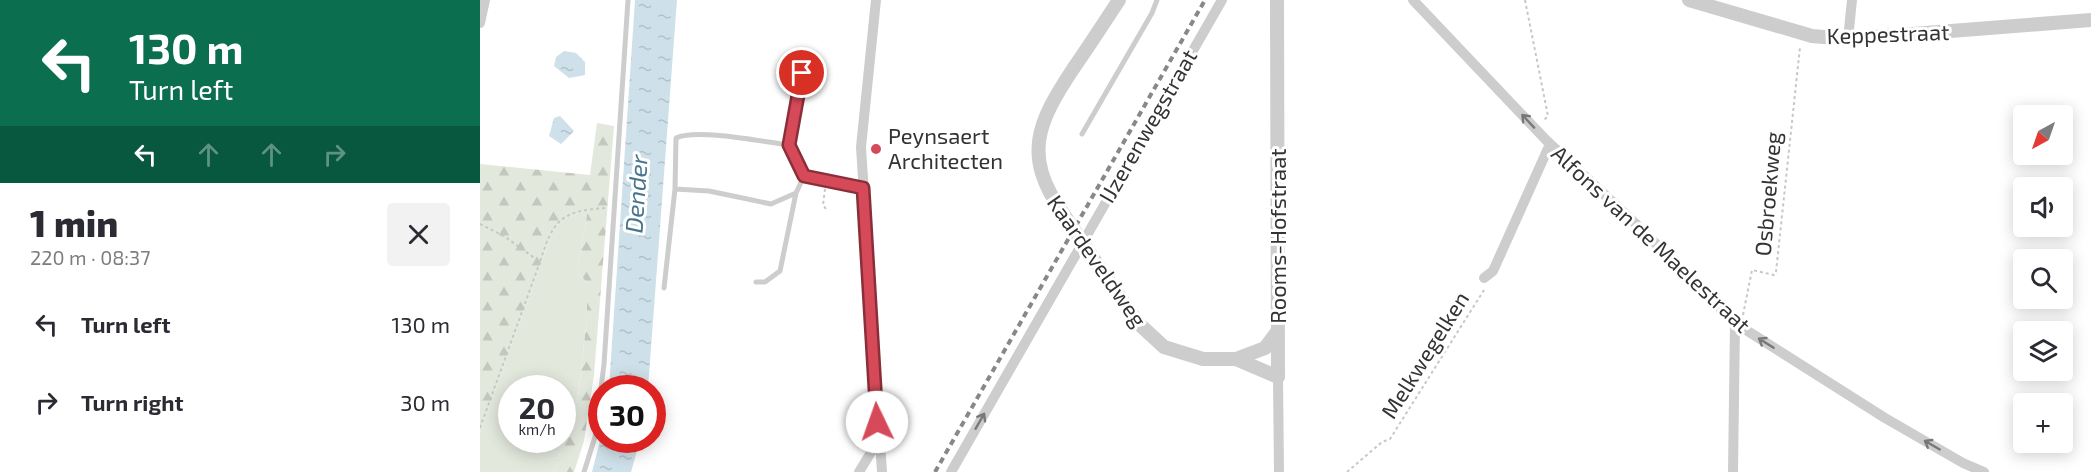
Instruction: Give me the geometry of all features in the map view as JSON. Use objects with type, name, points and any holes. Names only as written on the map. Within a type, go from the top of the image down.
[{"type":"street","points":[[480,23],[485,0]]},
{"type":"street","points":[[876,0],[861,147],[882,472]]},
{"type":"street","name":"Kaardeveldweg","points":[[1119,0],[1053,100],[1040,133],[1041,170],[1051,196],[1138,323],[1154,340],[1178,353],[1203,359],[1236,359],[1278,377]]},
{"type":"street","name":"IJzerenwegstraat","points":[[951,472],[1222,0]]},
{"type":"street","name":"Rooms-Hofstraat","points":[[1277,0],[1279,472]]},
{"type":"street","name":"Alfons van de Maelestraat","points":[[1413,0],[1550,144],[1738,325],[1885,418],[1963,463],[1984,472]]},
{"type":"street","name":"Keppestraat","points":[[1689,0],[1802,33],[1848,39],[2091,21]]},
{"type":"street","points":[[1848,39],[1852,0]]},
{"type":"street","points":[[1488,274],[1550,144]]},
{"type":"street","points":[[1733,472],[1738,325]]},
{"type":"street","points":[[1236,359],[1265,348],[1278,330]]},
{"type":"street","points":[[859,472],[879,439]]},
{"type":"lane","points":[[584,472],[595,437],[604,364],[628,0]]},
{"type":"lane","points":[[1082,134],[1152,13],[1157,0]]},
{"type":"lane","points":[[802,73],[789,145],[804,176]]},
{"type":"lane","points":[[664,288],[675,189],[676,138],[683,135],[789,145]]},
{"type":"lane","points":[[804,176],[863,188]]},
{"type":"lane","points":[[756,282],[765,282],[780,271],[796,193],[804,176]]},
{"type":"lane","points":[[675,189],[709,191],[771,204],[796,193]]},
{"type":"path","points":[[1525,0],[1548,116],[1536,129]]},
{"type":"path","name":"Osbroekweg","points":[[1738,325],[1752,270],[1774,275],[1776,272],[1794,84],[1802,33]]},
{"type":"path","points":[[826,209],[823,206],[827,181]]},
{"type":"path","points":[[480,428],[547,238],[557,220],[578,210],[614,208]]},
{"type":"path","points":[[480,224],[504,236],[540,262]]},
{"type":"path","name":"Melkwegelken","points":[[1347,472],[1382,441],[1390,439],[1489,282],[1488,274]]},
{"type":"green space","points":[[597,123],[614,126],[594,375],[588,375],[588,415],[584,441],[574,472],[554,472],[560,453],[576,453],[576,403],[587,317],[587,283],[577,270],[588,210],[563,219],[552,233],[501,375],[498,375],[498,382],[480,432],[480,164],[590,175]]},
{"type":"green space","points":[[588,210],[577,270],[587,283],[587,317],[576,403],[576,375],[501,375],[552,233],[563,219]]},
{"type":"green space","points":[[498,382],[498,453],[560,453],[554,472],[480,472],[480,432]]},
{"type":"water","name":"Dender","points":[[635,0],[677,0],[649,375],[610,375]]},
{"type":"water","points":[[564,51],[576,53],[585,62],[585,75],[569,78],[554,66],[556,57]]},
{"type":"water","points":[[560,116],[574,131],[561,144],[549,136],[554,118]]},
{"type":"water","points":[[597,453],[636,453],[631,472],[592,472]]},
{"type":"railway","points":[[935,472],[1205,0]]},
{"type":"place","name":"Peynsaert Architecten","points":[[876,149]]},
{"type":"route","points":[[802,73],[789,145],[804,176],[863,188],[877,422]]}]
